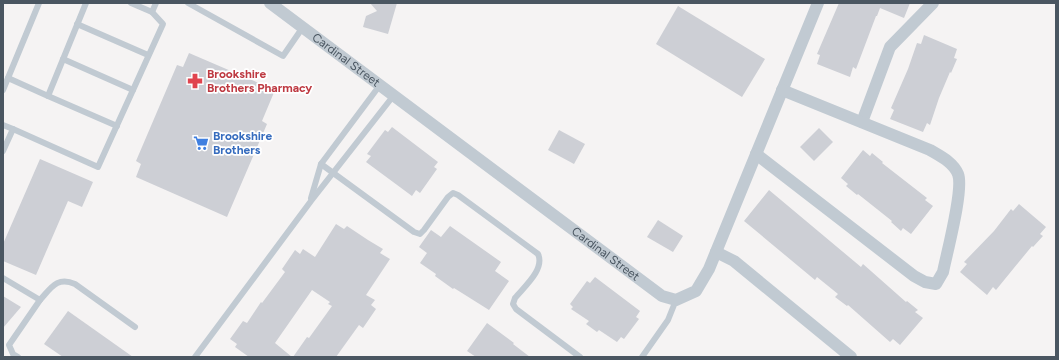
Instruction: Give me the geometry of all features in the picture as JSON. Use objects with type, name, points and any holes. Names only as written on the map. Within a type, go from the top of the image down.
[{"type":"street","name":"Cardinal Street","points":[[270,3],[662,296],[676,300]]},
{"type":"street","points":[[676,300],[690,296],[696,291],[707,273],[818,3]]},
{"type":"street","points":[[862,122],[890,47],[933,3]]},
{"type":"street","points":[[756,154],[914,276],[925,282],[936,284],[941,277],[960,183],[958,174],[949,162],[930,150],[782,90]]},
{"type":"street","points":[[716,252],[734,261],[851,357]]},
{"type":"lane","points":[[3,90],[39,3]]},
{"type":"lane","points":[[48,96],[86,3]]},
{"type":"lane","points":[[3,125],[98,167],[163,24],[152,12],[131,3]]},
{"type":"lane","points":[[152,12],[156,3]]},
{"type":"lane","points":[[188,3],[283,56],[303,27]]},
{"type":"lane","points":[[77,24],[148,55]]},
{"type":"lane","points":[[63,59],[133,90]]},
{"type":"lane","points":[[8,78],[117,126]]},
{"type":"lane","points":[[311,201],[321,164],[380,85]]},
{"type":"lane","points":[[195,357],[311,201],[394,95]]},
{"type":"lane","points":[[3,151],[13,129]]},
{"type":"lane","points":[[321,164],[414,232],[420,234],[448,196],[453,193],[458,195],[538,254],[541,260],[539,267],[515,298],[513,304],[516,309],[580,357]]},
{"type":"lane","points":[[3,278],[40,300]]},
{"type":"lane","points":[[18,357],[12,354],[9,345],[40,300],[58,282],[66,280],[75,284],[135,327]]},
{"type":"lane","points":[[642,357],[668,320],[676,300]]},
{"type":"building","points":[[370,3],[397,3],[388,34],[363,27],[366,16],[377,11]]},
{"type":"building","points":[[839,3],[910,3],[904,18],[880,8],[856,69],[853,67],[850,77],[817,64],[820,55],[817,54]]},
{"type":"building","points":[[678,6],[765,59],[742,97],[656,44]]},
{"type":"building","points":[[924,35],[957,49],[954,58],[957,59],[939,98],[930,125],[927,123],[923,132],[890,119],[894,110],[891,108],[908,69],[917,43],[921,44]]},
{"type":"building","name":"Brookshire Brothers","points":[[189,53],[275,90],[262,121],[267,124],[227,217],[136,177],[141,164],[136,161],[177,65],[183,67]]},
{"type":"building","points":[[392,127],[438,162],[434,167],[437,169],[420,193],[416,190],[412,196],[366,162],[371,156],[367,154],[385,130],[388,132]]},
{"type":"building","points":[[819,128],[833,142],[814,161],[800,147]]},
{"type":"building","points":[[559,130],[585,144],[574,164],[548,150]]},
{"type":"building","points":[[863,150],[870,156],[872,153],[883,162],[882,163],[927,198],[925,200],[933,206],[911,234],[903,228],[901,231],[891,222],[892,221],[846,186],[848,184],[841,178]]},
{"type":"building","points":[[40,159],[93,182],[82,207],[68,201],[36,275],[3,261],[3,244]]},
{"type":"building","points":[[769,190],[861,267],[863,264],[906,302],[907,301],[918,310],[915,312],[923,318],[900,345],[893,339],[890,342],[848,305],[847,306],[835,297],[838,294],[817,277],[815,280],[744,221]]},
{"type":"building","points":[[1019,204],[1046,227],[1040,234],[1043,236],[1033,247],[1032,246],[996,290],[993,287],[987,295],[960,272],[967,264],[964,262],[994,231],[1011,209],[1013,211]]},
{"type":"building","points":[[658,220],[683,236],[673,252],[647,237]]},
{"type":"building","points":[[336,224],[344,229],[347,226],[383,249],[380,253],[390,259],[366,295],[375,300],[371,305],[376,309],[363,328],[359,325],[336,357],[293,357],[332,306],[328,304],[330,302],[312,290],[275,343],[292,357],[249,357],[235,347],[237,344],[230,339],[243,321],[247,323],[261,302],[262,303],[285,272],[282,269],[295,250],[300,254],[303,249],[315,257]]},
{"type":"building","points":[[450,226],[501,262],[495,271],[509,281],[489,310],[454,288],[453,289],[435,276],[436,274],[420,263],[427,253],[419,247],[431,230],[441,237]]},
{"type":"building","points":[[595,277],[640,311],[636,317],[639,319],[624,339],[621,337],[617,342],[599,330],[597,332],[586,324],[589,321],[571,309],[573,307],[570,304],[587,281],[590,283]]},
{"type":"building","points":[[3,296],[21,307],[3,328]]},
{"type":"building","points":[[68,311],[133,357],[63,357],[44,344]]},
{"type":"building","points":[[487,323],[530,357],[476,357],[467,351]]},
{"type":"place","name":"Brookshire Brothers Pharmacy","points":[[195,81]]},
{"type":"place","name":"Brookshire Brothers","points":[[201,143]]}]
